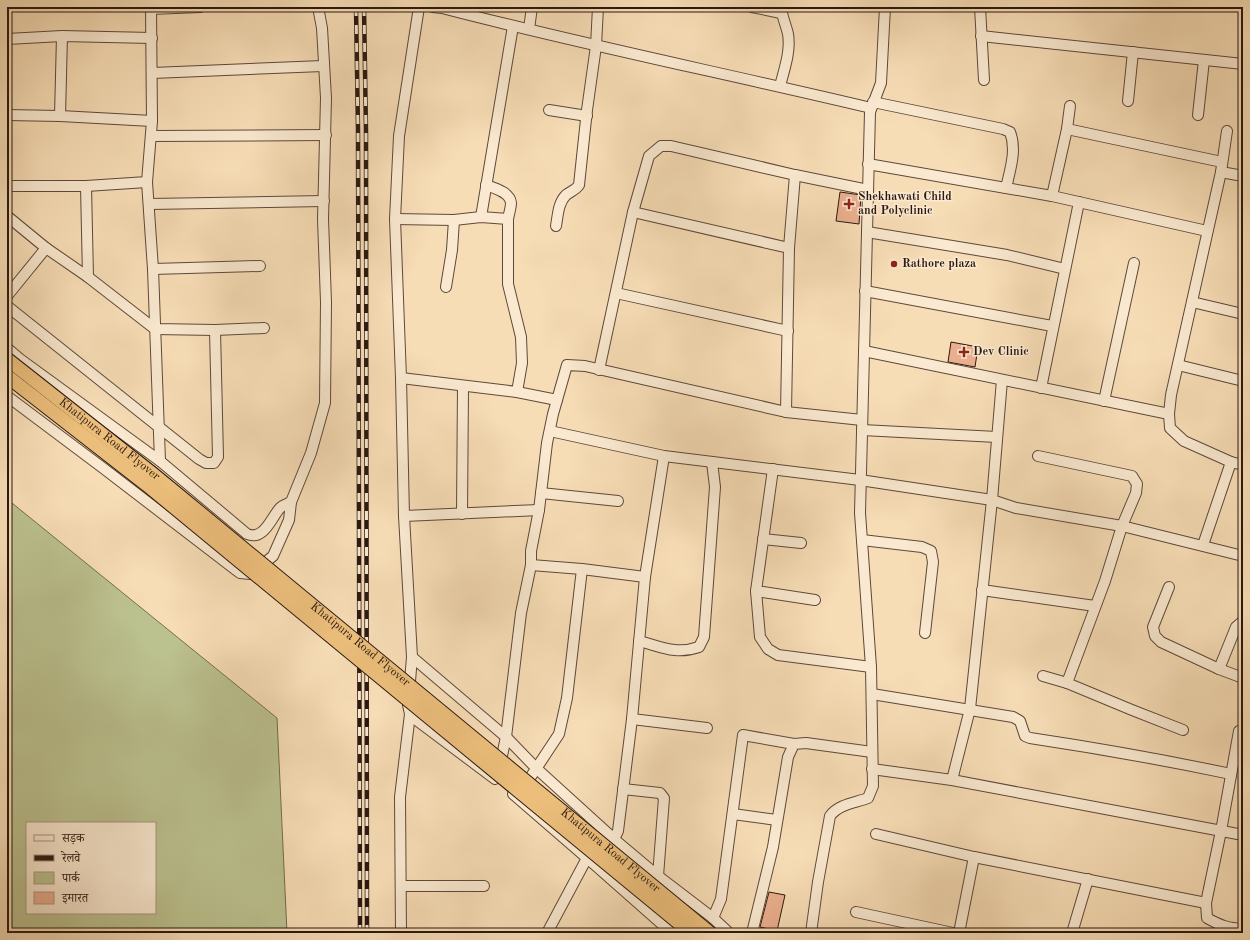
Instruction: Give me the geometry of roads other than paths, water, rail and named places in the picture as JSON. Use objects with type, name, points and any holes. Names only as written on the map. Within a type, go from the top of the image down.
[{"type":"main road","name":"Khatipura Road Flyover","points":[[7,359],[153,474],[710,933]]},
{"type":"main road","name":"Khatipura Road Flyover","points":[[7,376],[147,485],[691,933]]},
{"type":"street","points":[[160,461],[153,268],[147,182],[152,121],[151,8],[200,7]]},
{"type":"street","points":[[7,396],[236,570],[251,574],[273,556],[289,520],[291,502],[311,453],[325,403],[326,302],[323,219],[326,98],[322,28],[318,7]]},
{"type":"street","points":[[401,933],[400,797],[410,714],[408,705],[412,657],[404,516],[395,219],[399,136],[419,7]]},
{"type":"street","points":[[439,7],[596,46],[780,86],[872,105],[1003,129],[1010,132],[1014,141],[1006,188]]},
{"type":"street","points":[[529,29],[532,7]]},
{"type":"street","points":[[556,226],[560,204],[567,195],[579,185],[596,46],[598,7]]},
{"type":"street","points":[[752,7],[781,10],[788,35],[787,58],[780,86]]},
{"type":"street","points":[[811,933],[818,882],[830,816],[840,807],[868,798],[873,786],[871,667],[860,513],[860,480],[868,164],[872,105],[881,83],[885,7]]},
{"type":"street","points":[[980,7],[984,80]]},
{"type":"street","points":[[481,217],[513,26]]},
{"type":"street","points":[[7,39],[62,36],[152,38]]},
{"type":"street","points":[[60,116],[62,36]]},
{"type":"street","points":[[981,36],[1243,64]]},
{"type":"street","points":[[1128,101],[1134,52]]},
{"type":"street","points":[[1198,115],[1204,60]]},
{"type":"street","points":[[152,73],[323,66]]},
{"type":"street","points":[[1052,196],[1067,129],[1070,106]]},
{"type":"street","points":[[549,110],[587,116]]},
{"type":"street","points":[[7,115],[152,121]]},
{"type":"street","points":[[1067,129],[1221,167],[1243,176]]},
{"type":"street","points":[[1227,131],[1208,231],[1171,395],[1169,414],[1170,428],[1184,441],[1232,462],[1243,465]]},
{"type":"street","points":[[151,136],[326,135]]},
{"type":"street","points":[[599,370],[633,212],[649,156],[660,146],[671,146],[795,175],[868,190]]},
{"type":"street","points":[[868,164],[1052,196],[1208,231]]},
{"type":"street","points":[[786,412],[789,248],[795,175]]},
{"type":"street","points":[[7,186],[86,186],[147,182]]},
{"type":"street","points":[[486,185],[501,191],[511,202],[508,219],[508,284],[521,338],[522,363],[517,392]]},
{"type":"street","points":[[86,186],[88,277]]},
{"type":"street","points":[[149,204],[324,201]]},
{"type":"street","points":[[1041,388],[1052,326],[1079,202]]},
{"type":"street","points":[[633,212],[789,248]]},
{"type":"street","points":[[7,216],[46,248],[88,277],[155,329],[215,330],[264,328]]},
{"type":"street","points":[[395,219],[454,220],[481,217],[508,219]]},
{"type":"street","points":[[446,287],[452,250],[454,220]]},
{"type":"street","points":[[867,232],[1007,256],[1065,269]]},
{"type":"street","points":[[7,296],[46,248]]},
{"type":"street","points":[[1104,401],[1134,264]]},
{"type":"street","points":[[153,268],[260,266]]},
{"type":"street","points":[[865,291],[1052,326]]},
{"type":"street","points":[[616,293],[788,331]]},
{"type":"street","points":[[1192,302],[1243,314]]},
{"type":"street","points":[[7,306],[198,459],[206,463],[214,463],[218,457],[215,330]]},
{"type":"street","points":[[7,348],[160,461],[250,535],[262,533],[281,507],[291,502]]},
{"type":"street","points":[[864,351],[1169,414]]},
{"type":"street","points":[[497,780],[506,737],[521,613],[531,565],[531,551],[550,432],[567,365],[585,366],[786,412],[862,425],[997,437]]},
{"type":"street","points":[[1178,365],[1243,381]]},
{"type":"street","points":[[401,378],[517,392],[557,400]]},
{"type":"street","points":[[952,780],[970,709],[992,500],[1002,380]]},
{"type":"street","points":[[462,514],[463,386]]},
{"type":"street","points":[[550,432],[664,456],[860,480],[992,500],[1016,508],[1122,526],[1243,556]]},
{"type":"street","points":[[614,839],[618,831],[632,719],[645,577],[664,456]]},
{"type":"street","points":[[1038,456],[1132,476],[1137,484],[1136,493],[1122,526],[1105,580],[1067,683]]},
{"type":"street","points":[[639,641],[678,651],[699,647],[704,637],[715,487],[712,462]]},
{"type":"street","points":[[1203,545],[1232,462]]},
{"type":"street","points":[[773,469],[756,591],[760,637],[768,649],[778,655],[871,667]]},
{"type":"street","points":[[541,493],[618,501]]},
{"type":"street","points":[[404,516],[538,510]]},
{"type":"street","points":[[763,538],[801,543]]},
{"type":"street","points":[[862,540],[922,547],[931,551],[933,562],[925,633]]},
{"type":"street","points":[[531,565],[582,569],[645,577]]},
{"type":"street","points":[[517,798],[559,734],[566,705],[582,569]]},
{"type":"street","points":[[1169,587],[1154,627],[1155,636],[1161,642],[1219,669],[1243,678]]},
{"type":"street","points":[[982,590],[1095,606]]},
{"type":"street","points":[[756,591],[815,600]]},
{"type":"street","points":[[1219,669],[1236,627],[1243,621]]},
{"type":"street","points":[[412,657],[506,737],[537,769],[614,839],[658,876],[713,918],[729,933]]},
{"type":"street","points":[[1043,676],[1067,683],[1183,730]]},
{"type":"street","points":[[872,694],[1013,717],[1020,721],[1025,736],[1030,738],[1169,761],[1231,774]]},
{"type":"street","points":[[410,714],[497,780],[672,933]]},
{"type":"street","points":[[632,719],[707,728]]},
{"type":"street","points":[[1238,731],[1221,831],[1206,903],[1207,918],[1220,926],[1243,929]]},
{"type":"street","points":[[713,918],[721,899],[734,814],[743,735],[794,744],[806,743],[872,752]]},
{"type":"street","points":[[752,933],[773,847],[788,757],[794,744]]},
{"type":"street","points":[[872,769],[952,780],[1243,835]]},
{"type":"street","points":[[623,789],[660,793],[664,798],[658,876]]},
{"type":"street","points":[[734,814],[777,820]]},
{"type":"street","points":[[876,834],[974,857],[1206,903]]},
{"type":"street","points":[[959,933],[974,857]]},
{"type":"street","points":[[547,933],[587,858]]},
{"type":"street","points":[[1072,933],[1088,879]]},
{"type":"street","points":[[401,886],[484,886]]},
{"type":"street","points":[[856,912],[953,933]]},
{"type":"railway","points":[[356,7],[358,130],[360,933]]},
{"type":"railway","points":[[364,7],[366,132],[367,933]]},
{"type":"place","name":"Shekhawati Child and Polyclinic","points":[[849,204]]},
{"type":"place","name":"Rathore plaza","points":[[894,264]]},
{"type":"place","name":"Dev Clinic","points":[[964,352]]}]
